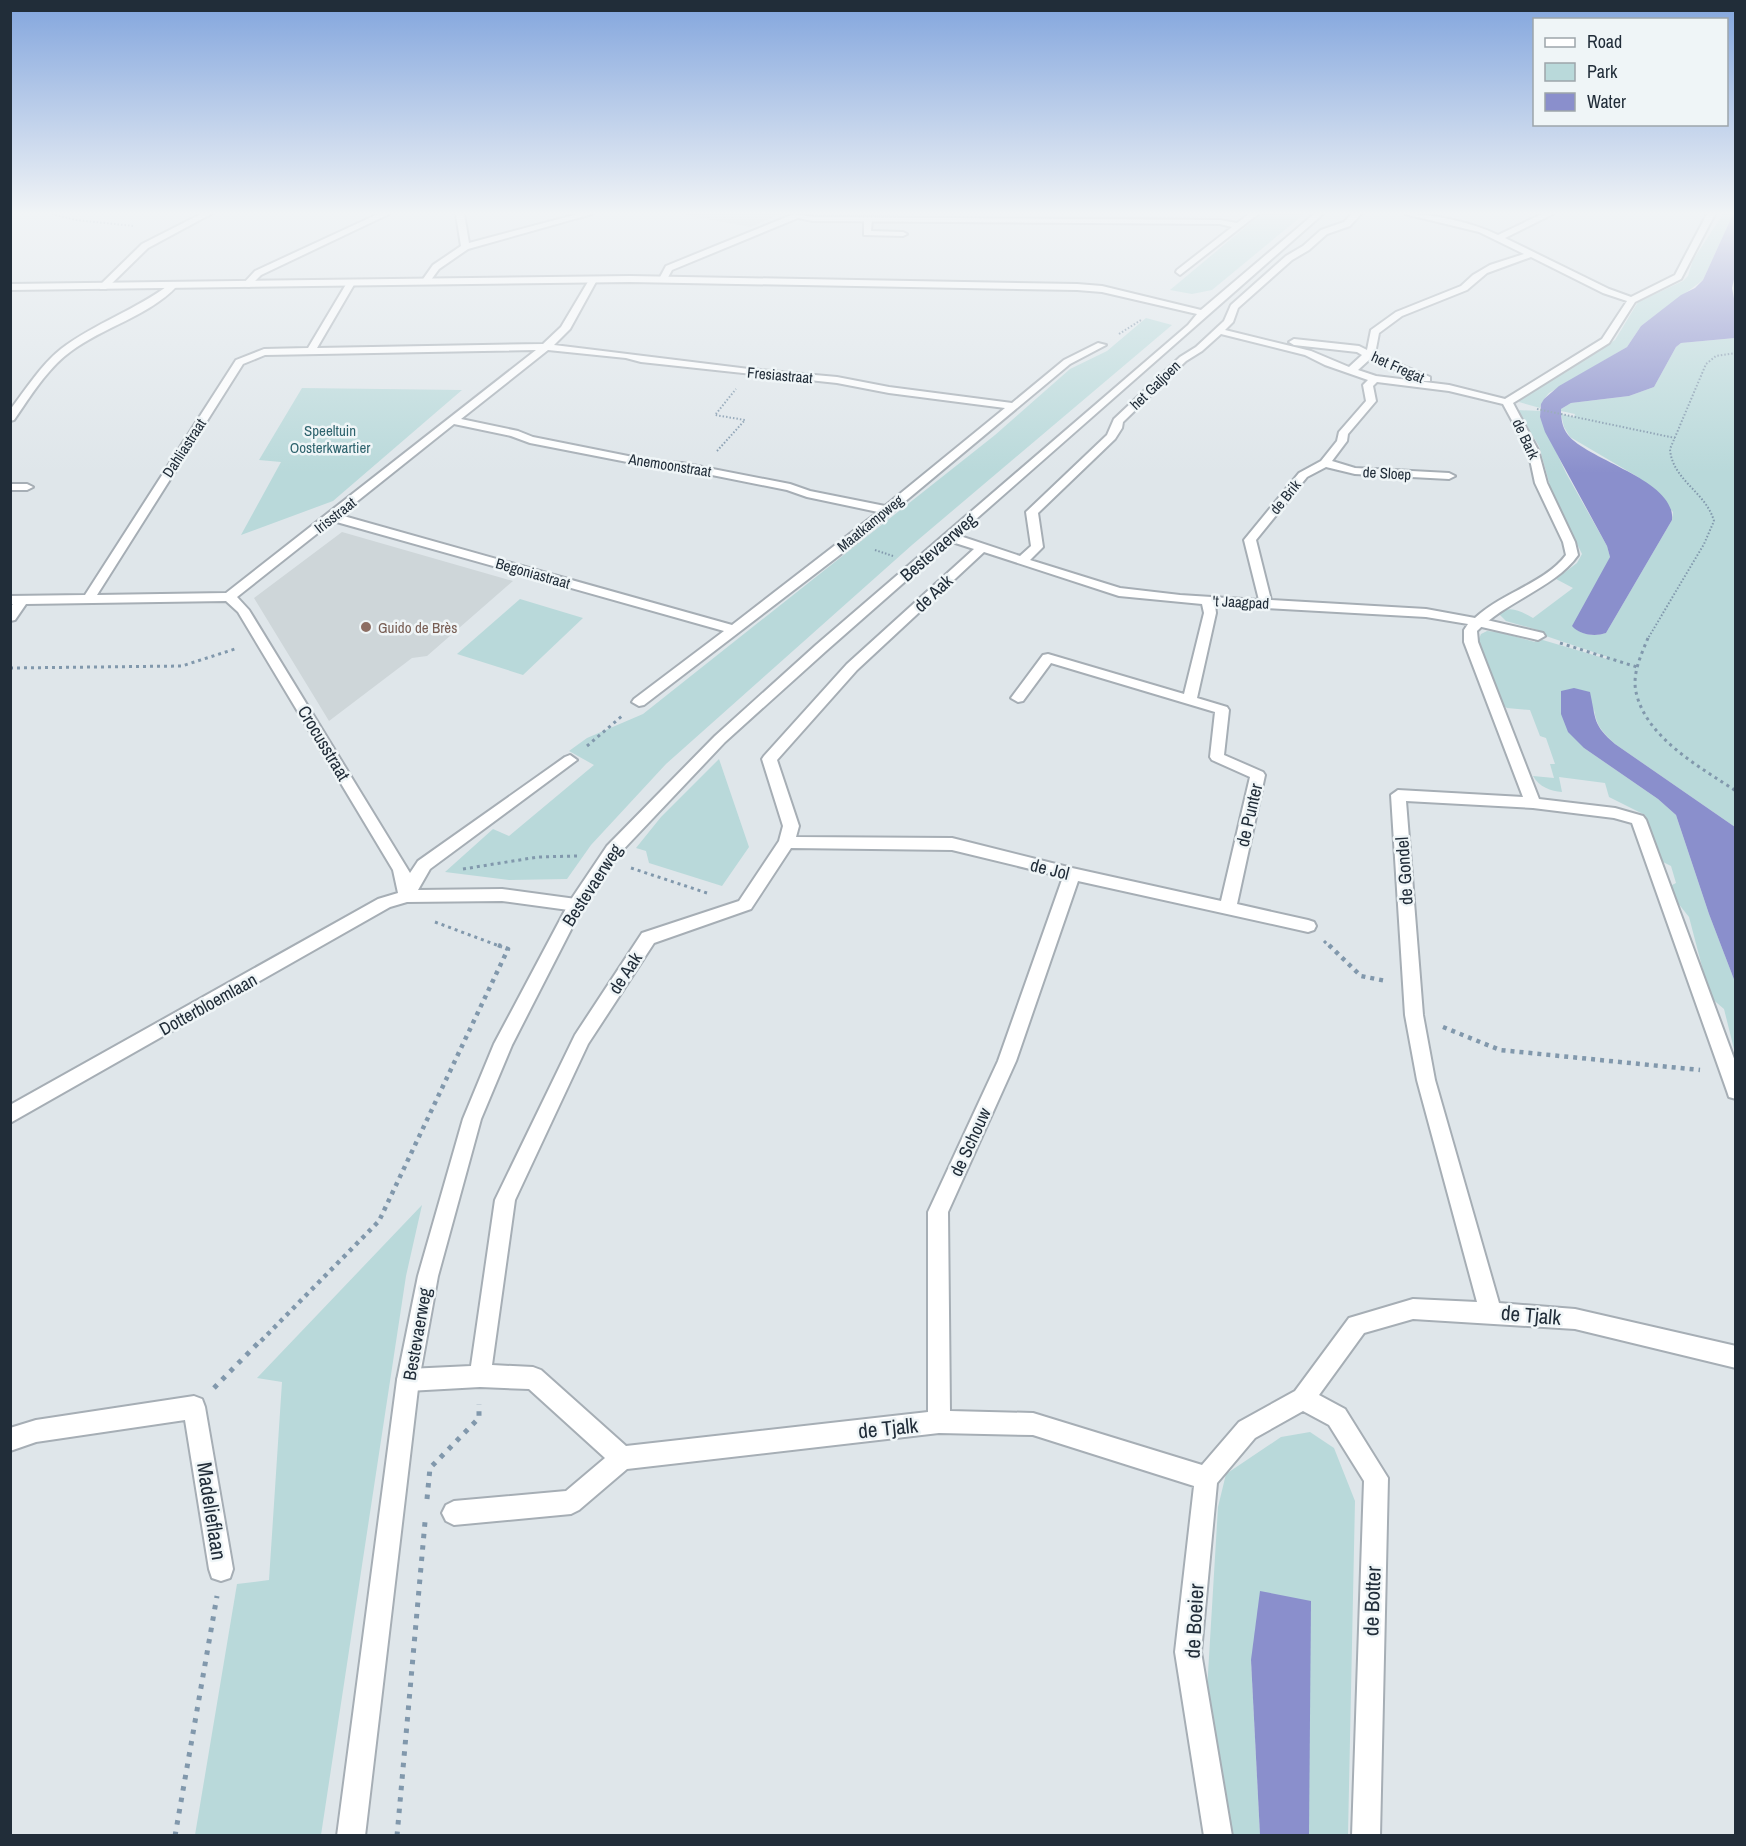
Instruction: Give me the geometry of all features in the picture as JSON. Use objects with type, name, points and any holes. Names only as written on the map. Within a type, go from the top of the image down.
[{"type":"street","points":[[10,418],[65,350],[155,300]]},
{"type":"street","points":[[311,351],[341,300]]},
{"type":"street","name":"Irisstraat","points":[[229,597],[546,347],[565,329],[581,300]]},
{"type":"street","points":[[1149,300],[1203,313]]},
{"type":"street","name":"Bestevaerweg","points":[[351,1836],[408,1380],[428,1276],[472,1119],[503,1044],[576,905],[613,850],[720,738],[1191,327],[1218,300]]},
{"type":"street","name":"het Galjoen","points":[[1022,561],[1037,547],[1032,512],[1111,437],[1118,422],[1158,382],[1228,322],[1234,307],[1242,300]]},
{"type":"street","points":[[1352,370],[1370,354],[1374,332],[1393,317],[1434,300]]},
{"type":"street","name":"de Bark","points":[[1478,622],[1494,608],[1564,566],[1572,555],[1569,542],[1541,483],[1533,450],[1507,402],[1606,341],[1632,300]]},
{"type":"street","name":"het Fregat","points":[[1219,331],[1308,353],[1328,363],[1375,379],[1449,388],[1507,402]]},
{"type":"street","name":"het Fregat","points":[[1278,346],[1283,341],[1359,349],[1385,363],[1449,388]]},
{"type":"street","name":"Maatkampweg","points":[[639,702],[886,510],[1067,362],[1101,345]]},
{"type":"street","name":"Dahliastraat","points":[[89,598],[239,362],[264,352],[546,347]]},
{"type":"street","name":"Fresiastraat","points":[[546,347],[615,353],[749,372],[872,385],[889,390],[1014,406]]},
{"type":"street","name":"de Brik","points":[[1266,604],[1250,540],[1303,475],[1325,463],[1342,441],[1343,434],[1371,401],[1368,385],[1375,379]]},
{"type":"street","name":"Anemoonstraat","points":[[453,421],[514,433],[530,440],[658,465],[682,466],[790,486],[807,494],[886,510]]},
{"type":"street","name":"de Sloep","points":[[1325,463],[1355,471],[1449,476]]},
{"type":"street","points":[[10,487],[27,487]]},
{"type":"street","name":"Begoniastraat","points":[[333,517],[733,629]]},
{"type":"street","name":"'t Jaagpad","points":[[950,537],[1119,592],[1266,604],[1426,613],[1538,636]]},
{"type":"street","name":"de Aak","points":[[480,1376],[505,1200],[581,1040],[648,938],[745,905],[787,842],[790,826],[769,759],[852,667],[983,547]]},
{"type":"street","points":[[10,617],[17,599],[229,597]]},
{"type":"street","name":"Crocusstraat","points":[[229,597],[243,610],[401,870],[407,896]]},
{"type":"street","points":[[1189,700],[1210,613],[1208,600]]},
{"type":"street","points":[[1478,622],[1470,630],[1471,642],[1533,803]]},
{"type":"street","name":"de Punter","points":[[1018,698],[1048,658],[1222,710],[1217,757],[1258,775],[1227,907]]},
{"type":"street","points":[[407,896],[414,879],[424,866],[570,760]]},
{"type":"street","name":"de Gondel","points":[[1426,1080],[1414,1016],[1398,795],[1533,803],[1615,813],[1638,820],[1736,1091]]},
{"type":"street","name":"de Jol","points":[[787,842],[952,844],[1072,874],[1308,926]]},
{"type":"street","name":"de Schouw","points":[[939,1422],[938,1212],[1007,1061],[1072,874]]},
{"type":"street","name":"Dotterbloemlaan","points":[[10,1115],[384,903],[407,896],[502,895],[576,905]]},
{"type":"street","name":"de Tjalk","points":[[1426,1080],[1491,1313],[1575,1319],[1736,1357]]},
{"type":"street","points":[[1206,1478],[1247,1430],[1303,1399],[1357,1325],[1413,1309],[1491,1313]]},
{"type":"street","points":[[408,1380],[480,1376],[533,1378],[622,1458],[571,1502],[454,1513]]},
{"type":"street","name":"de Botter","points":[[1303,1399],[1337,1417],[1376,1478],[1366,1836]]},
{"type":"street","points":[[10,1440],[36,1431],[195,1407]]},
{"type":"street","name":"Madelieflaan","points":[[195,1407],[222,1569]]},
{"type":"street","name":"de Tjalk","points":[[622,1458],[939,1422],[1033,1424],[1206,1478]]},
{"type":"street","name":"de Boeier","points":[[1206,1478],[1188,1652],[1218,1836]]},
{"type":"path","points":[[1736,353],[1716,356],[1708,360],[1669,453],[1671,463],[1708,502],[1714,521],[1698,554],[1655,626],[1635,673],[1637,694],[1643,711],[1655,729],[1675,748],[1736,791]]},
{"type":"path","points":[[700,469],[745,420],[715,415],[749,372]]},
{"type":"path","points":[[1527,407],[1675,438]]},
{"type":"path","points":[[1538,636],[1637,667]]},
{"type":"path","points":[[10,668],[182,666],[261,640]]},
{"type":"path","points":[[570,760],[639,702]]},
{"type":"path","points":[[195,1407],[379,1221],[508,949],[384,903]]},
{"type":"path","points":[[1308,926],[1361,976],[1412,986]]},
{"type":"path","points":[[1414,1016],[1500,1050],[1728,1072]]},
{"type":"path","points":[[427,1504],[430,1468],[479,1418],[480,1376]]},
{"type":"path","points":[[397,1836],[426,1515]]},
{"type":"path","name":"Madelieflaan","points":[[175,1836],[222,1569]]},
{"type":"shaded area","name":"Guido de Brès","points":[[342,532],[513,581],[427,656],[412,658],[329,721],[254,598]]},
{"type":"green space","points":[[1676,300],[1641,326],[1627,347],[1549,393],[1540,408],[1519,402],[1521,398],[1615,340],[1638,302]]},
{"type":"green space","points":[[1146,318],[1172,325],[912,545],[666,764],[591,845],[567,879],[509,880],[445,872],[493,829],[509,836],[594,765],[569,751],[587,738],[643,714],[995,435],[1070,369],[1107,351]]},
{"type":"green space","points":[[1735,338],[1735,827],[1615,744],[1601,729],[1594,709],[1584,748],[1658,799],[1676,815],[1709,914],[1735,982],[1735,1053],[1724,1009],[1710,997],[1689,917],[1666,888],[1676,883],[1671,866],[1657,859],[1645,815],[1609,797],[1605,783],[1559,777],[1562,792],[1539,783],[1533,776],[1554,778],[1550,764],[1555,764],[1546,738],[1540,736],[1530,710],[1507,708],[1500,703],[1478,641],[1481,634],[1487,631],[1498,632],[1535,642],[1536,638],[1607,659],[1608,657],[1537,633],[1538,630],[1506,621],[1499,614],[1511,609],[1533,618],[1573,588],[1556,579],[1577,563],[1582,554],[1552,493],[1539,446],[1517,410],[1541,411],[1540,417],[1566,473],[1607,546],[1610,557],[1607,565],[1573,626],[1588,634],[1606,633],[1672,520],[1673,512],[1638,477],[1570,437],[1564,427],[1561,414],[1574,417],[1575,414],[1561,411],[1561,409],[1571,403],[1629,396],[1654,387],[1676,347],[1681,343]]},
{"type":"green space","name":"Speeltuin Oosterkwartier","points":[[302,388],[462,390],[333,501],[241,535],[281,462],[259,460]]},
{"type":"green space","points":[[520,599],[583,618],[523,675],[457,654]]},
{"type":"green space","points":[[719,759],[749,847],[722,886],[649,863],[646,851],[636,848],[661,817]]},
{"type":"green space","points":[[422,1205],[406,1276],[321,1835],[195,1835],[237,1584],[269,1580],[282,1382],[257,1378]]},
{"type":"green space","points":[[1310,1432],[1334,1448],[1355,1501],[1348,1835],[1309,1835],[1308,1722],[1251,1660],[1260,1835],[1228,1835],[1206,1707],[1218,1507],[1226,1474],[1281,1437]]},
{"type":"water","points":[[1674,300],[1734,300],[1735,338],[1681,343],[1676,347],[1654,387],[1629,396],[1571,403],[1561,409],[1562,423],[1568,435],[1594,454],[1646,482],[1670,506],[1672,520],[1606,633],[1593,635],[1583,633],[1572,626],[1610,557],[1607,546],[1545,432],[1540,417],[1541,404],[1559,386],[1627,347],[1641,326]]},
{"type":"water","points":[[1574,688],[1590,692],[1596,721],[1615,744],[1735,827],[1735,982],[1709,914],[1676,815],[1658,799],[1584,748],[1568,732],[1561,714],[1561,691]]},
{"type":"water","points":[[1260,1591],[1311,1601],[1309,1835],[1260,1835],[1251,1660]]},
{"type":"place","name":"Guido de Brès","points":[[366,627]]}]
